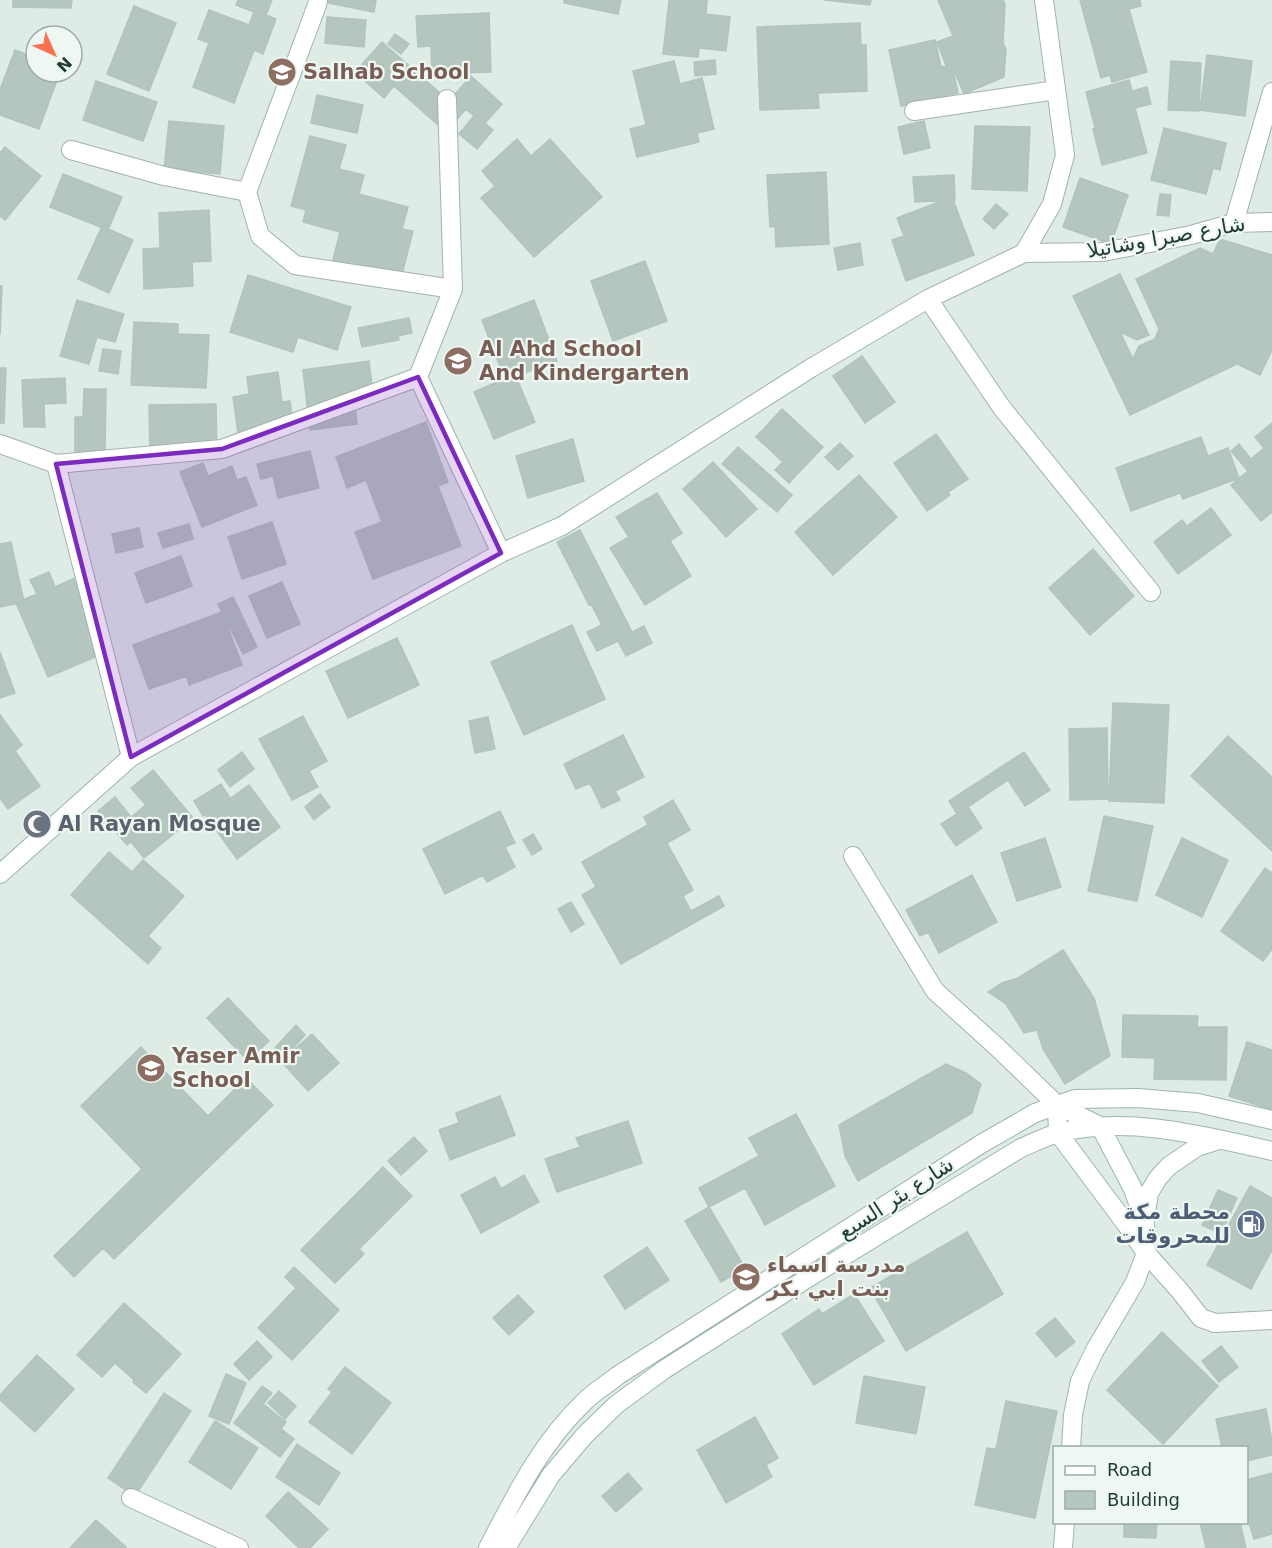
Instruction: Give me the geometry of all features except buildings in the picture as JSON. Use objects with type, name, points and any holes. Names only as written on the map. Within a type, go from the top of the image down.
[{"type":"street","points":[[318,0],[247,192],[260,236],[295,265],[453,289]]},
{"type":"street","points":[[0,874],[131,756],[501,552],[562,526],[811,368],[928,299],[1024,253],[1052,204],[1065,155],[1044,0]]},
{"type":"street","points":[[914,111],[1056,90]]},
{"type":"street","points":[[1234,223],[1272,92]]},
{"type":"street","points":[[447,99],[453,289],[418,377],[501,552]]},
{"type":"street","points":[[71,150],[164,176],[247,192]]},
{"type":"street","name":"شارع صبرا وشاتيلا","points":[[1024,253],[1103,252],[1191,235],[1234,223],[1272,222]]},
{"type":"street","points":[[928,299],[1002,408],[1151,592]]},
{"type":"street","points":[[0,444],[56,464],[222,449],[418,377]]},
{"type":"street","points":[[56,464],[131,756]]},
{"type":"street","points":[[854,856],[934,991],[997,1047],[1057,1106],[1100,1126],[1133,1189],[1144,1223]]},
{"type":"street","name":"شارع بئر السبع","points":[[488,1548],[542,1451],[585,1400],[617,1376],[981,1144],[1035,1113],[1075,1099],[1138,1098],[1198,1103],[1272,1120]]},
{"type":"street","points":[[1057,1106],[1058,1133],[1146,1253],[1201,1317],[1215,1323],[1272,1320]]},
{"type":"street","name":"شارع بئر السبع","points":[[506,1548],[551,1475],[585,1435],[617,1404],[665,1369],[802,1281],[1021,1148],[1058,1133],[1100,1126],[1161,1129],[1272,1151]]},
{"type":"street","points":[[1071,1446],[1073,1415],[1080,1381],[1095,1350],[1135,1282],[1146,1253],[1144,1223],[1149,1193],[1169,1166],[1197,1147],[1221,1140]]},
{"type":"street","points":[[131,1497],[239,1548]]},
{"type":"street","points":[[1064,1548],[1065,1524]]},
{"type":"highlighted area","points":[[418,377],[501,553],[131,757],[56,464],[222,449]]},
{"type":"place","name":"Salhab School","points":[[282,72]]},
{"type":"place","name":"Al Ahd School And Kindergarten","points":[[458,361]]},
{"type":"place","name":"Al Rayan Mosque","points":[[37,824]]},
{"type":"place","name":"Yaser Amir School","points":[[151,1068]]},
{"type":"place","name":"محطة مكة للمحروقات","points":[[1251,1224]]},
{"type":"place","name":"مدرسة اسماء بنت ابي بكر","points":[[746,1277]]}]
